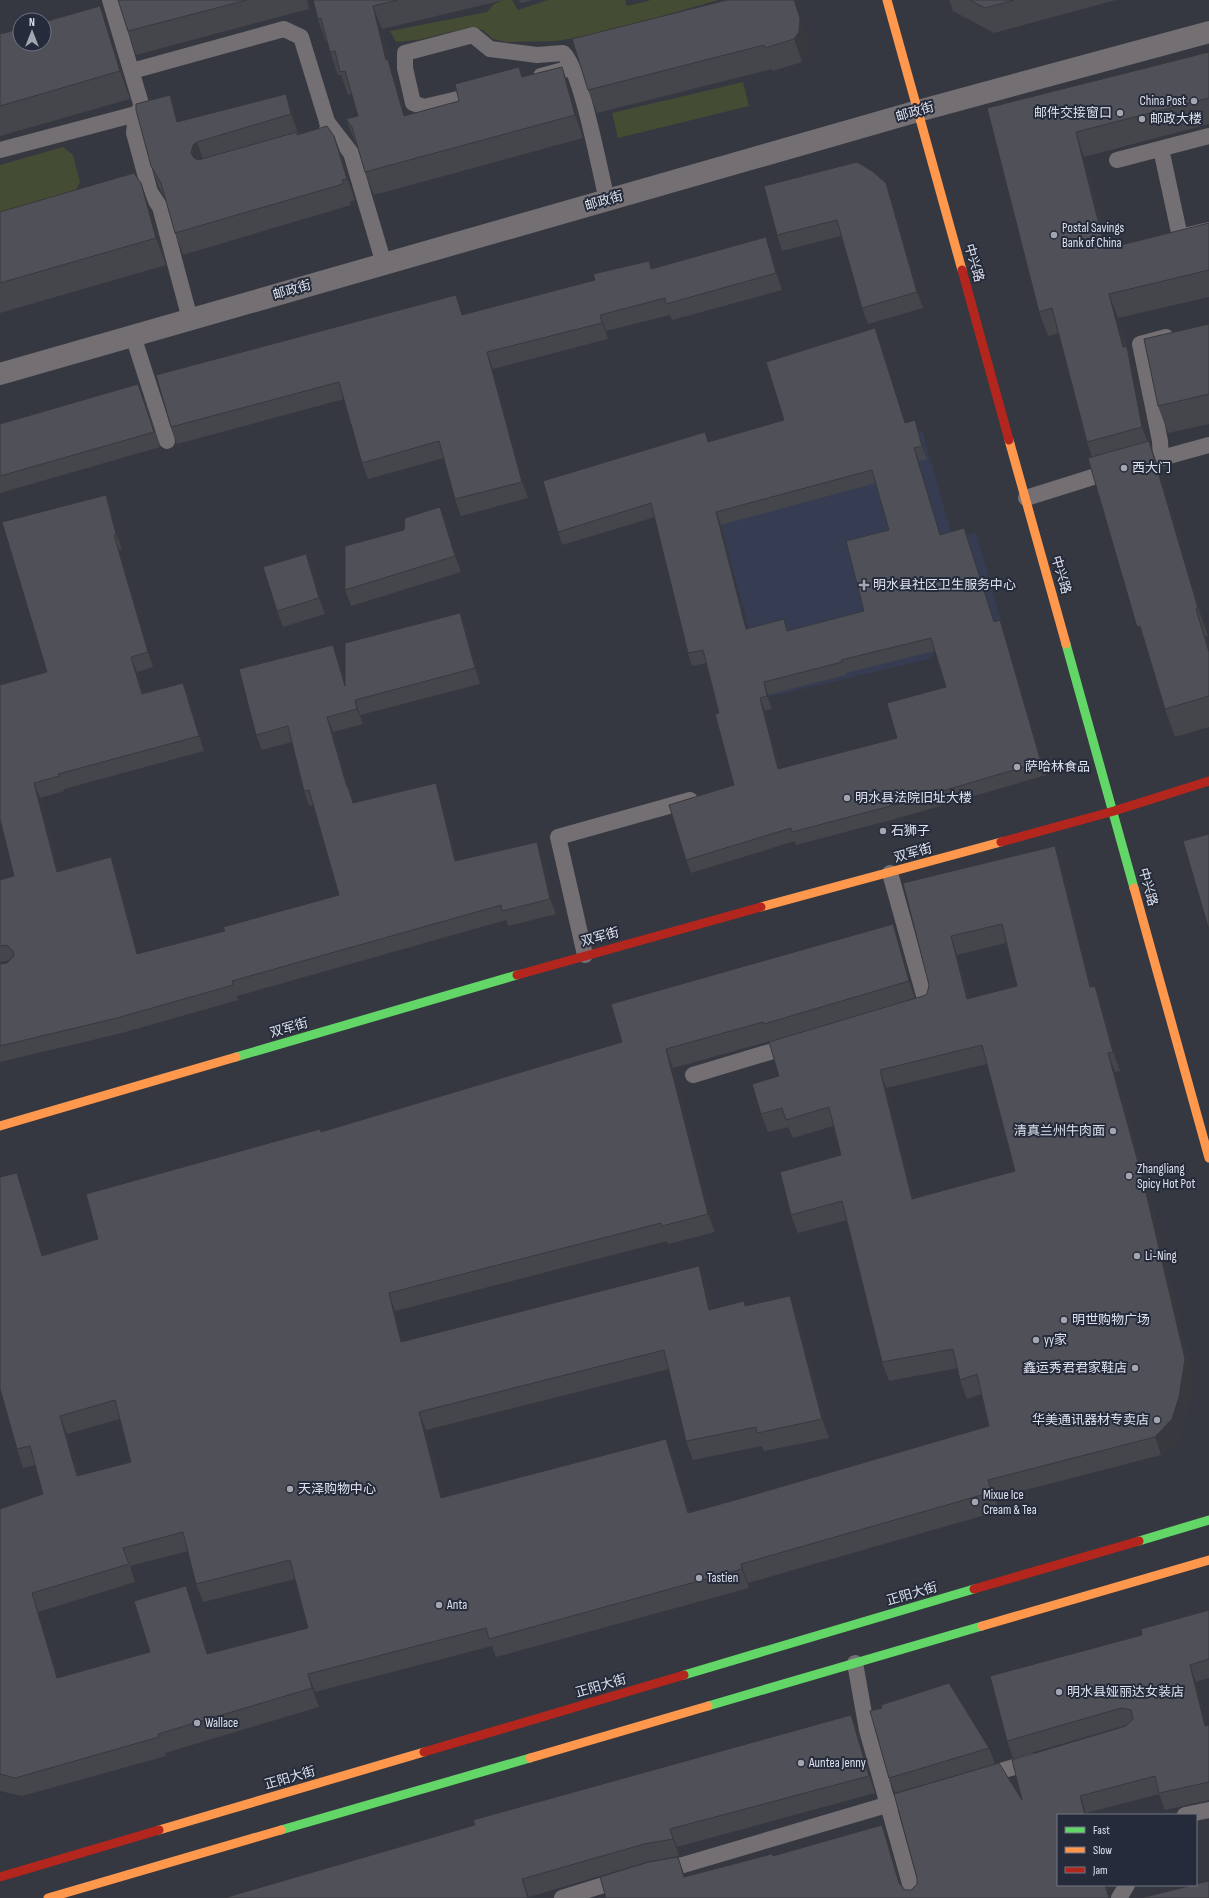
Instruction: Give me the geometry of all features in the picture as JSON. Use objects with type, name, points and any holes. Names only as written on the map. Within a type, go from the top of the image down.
[{"type":"main road","name":"中兴路","points":[[887,0],[1209,1158]]},
{"type":"main road","name":"双军街","points":[[0,1126],[585,955],[1114,812],[1209,781]]},
{"type":"main road","name":"正阳大街","points":[[0,1877],[1209,1520]]},
{"type":"main road","points":[[48,1898],[1209,1560]]},
{"type":"street","name":"邮政街","points":[[0,374],[918,111],[1209,32]]},
{"type":"lane","points":[[0,150],[136,114],[142,107],[132,71],[109,21],[110,0]]},
{"type":"lane","points":[[132,71],[284,29],[301,37],[329,128],[319,140],[296,147]]},
{"type":"lane","points":[[494,90],[424,107],[413,102],[405,68],[405,53],[473,35],[490,49],[537,55],[563,53],[574,59]]},
{"type":"lane","points":[[529,80],[567,69],[574,59]]},
{"type":"lane","points":[[574,59],[607,200]]},
{"type":"lane","points":[[136,114],[134,133],[140,186],[150,192],[160,207],[190,319]]},
{"type":"lane","points":[[327,122],[351,153],[384,264]]},
{"type":"lane","points":[[1117,160],[1209,136]]},
{"type":"lane","points":[[1161,149],[1180,237],[1209,230]]},
{"type":"lane","points":[[1161,458],[1160,441],[1140,344],[1178,334]]},
{"type":"lane","points":[[132,336],[167,441]]},
{"type":"lane","points":[[1026,498],[1161,458],[1209,446]]},
{"type":"lane","points":[[585,955],[558,838],[703,796]]},
{"type":"lane","points":[[890,873],[927,1006],[904,1013]]},
{"type":"lane","points":[[693,1075],[807,1041]]},
{"type":"lane","points":[[855,1663],[867,1730],[914,1898]]},
{"type":"lane","points":[[972,1780],[1048,1757]]},
{"type":"lane","points":[[562,1898],[642,1873],[683,1865],[934,1791]]},
{"type":"lane","points":[[1190,1814],[1209,1810]]},
{"type":"lane","points":[[1119,1898],[1126,1886]]},
{"type":"shaded area","name":"明水县社区卫生服务中心","points":[[922,430],[953,539],[976,532],[1004,632],[937,650],[929,659],[769,697],[760,655],[756,653],[720,525],[735,494],[855,450]]},
{"type":"green space","points":[[503,0],[512,0],[518,10],[548,0],[625,0],[627,6],[651,0],[718,0],[600,34],[556,41],[506,42],[493,39],[483,30],[470,27],[418,40],[396,42],[390,31],[487,12],[494,4]]},
{"type":"green space","points":[[743,82],[749,106],[618,138],[612,113]]},
{"type":"green space","points":[[63,147],[73,155],[80,182],[75,192],[0,213],[0,165]]},
{"type":"building","points":[[118,0],[247,0],[128,31]]},
{"type":"building","points":[[313,0],[398,0],[373,6],[386,60],[388,60],[404,116],[459,101],[455,84],[519,67],[522,77],[562,67],[575,115],[365,172],[352,127],[346,119],[358,116],[345,71],[340,72],[335,51],[330,52],[321,18],[318,19]]},
{"type":"building","points":[[727,0],[794,0],[800,18],[799,32],[794,39],[765,48],[764,45],[588,90],[572,39]]},
{"type":"building","points":[[970,0],[1014,0],[985,8]]},
{"type":"building","points":[[100,6],[120,71],[0,106],[0,34],[12,31],[12,52],[52,52],[52,20]]},
{"type":"building","points":[[1209,52],[1209,98],[1076,132],[1105,249],[1209,223],[1209,270],[1109,294],[1123,347],[1127,347],[1142,427],[1087,442],[1052,308],[1039,312],[987,108]]},
{"type":"building","points":[[286,94],[291,114],[197,142],[193,145],[191,153],[194,158],[198,160],[297,132],[297,135],[327,126],[334,136],[347,179],[342,180],[343,184],[175,233],[161,183],[151,166],[136,110],[136,104],[170,95],[177,122]]},
{"type":"building","points":[[857,162],[872,171],[886,183],[917,292],[862,308],[837,220],[777,235],[764,186]]},
{"type":"building","points":[[134,173],[141,183],[156,238],[0,283],[0,212]]},
{"type":"building","points":[[766,237],[776,273],[666,304],[665,298],[600,315],[602,323],[487,352],[522,482],[455,499],[439,441],[362,463],[339,382],[171,427],[156,375],[456,295],[462,315],[595,280],[593,274],[649,261],[651,269]]},
{"type":"building","points":[[1209,324],[1209,394],[1158,406],[1144,339]]},
{"type":"building","points":[[875,328],[905,423],[915,420],[922,446],[914,448],[940,535],[964,528],[994,622],[1000,620],[1041,762],[898,804],[792,832],[791,828],[686,860],[669,805],[734,785],[715,714],[719,713],[703,650],[688,653],[651,503],[558,532],[543,481],[705,432],[708,442],[784,420],[766,362]],"holes":[[[872,470],[889,530],[846,541],[864,611],[787,631],[784,619],[746,629],[716,512]],[[931,638],[946,687],[887,703],[897,738],[778,769],[760,698],[767,696],[764,682],[842,662],[841,660]]]},
{"type":"building","points":[[138,384],[154,432],[0,476],[0,424]]},
{"type":"building","points":[[1149,441],[1198,608],[1196,609],[1209,652],[1209,696],[1165,709],[1140,626],[1137,627],[1088,458]]},
{"type":"building","points":[[106,495],[116,534],[114,535],[148,652],[131,657],[142,694],[183,683],[199,736],[58,774],[59,776],[34,783],[57,872],[111,857],[137,954],[225,931],[223,927],[339,895],[309,790],[304,791],[288,726],[256,735],[239,669],[333,645],[345,686],[345,643],[460,613],[475,668],[355,700],[357,709],[327,717],[347,787],[353,803],[436,783],[455,861],[537,842],[550,899],[502,911],[501,905],[232,981],[233,985],[117,1018],[0,1046],[0,964],[7,963],[14,956],[13,951],[7,945],[0,946],[0,880],[14,876],[0,819],[0,685],[47,672],[2,522]]},
{"type":"building","points":[[440,507],[455,556],[345,590],[345,546],[404,530],[405,518]]},
{"type":"building","points":[[306,554],[319,598],[277,611],[263,567]]},
{"type":"building","points":[[1209,834],[1209,930],[1183,841]]},
{"type":"building","points":[[1055,846],[1090,987],[1095,986],[1113,1052],[1108,1053],[1144,1184],[1185,1359],[1179,1397],[1172,1419],[1155,1437],[988,1480],[992,1492],[741,1564],[742,1569],[489,1639],[486,1628],[308,1674],[312,1688],[158,1734],[159,1737],[15,1778],[0,1774],[0,1509],[43,1494],[30,1446],[17,1449],[0,1389],[0,1177],[17,1173],[42,1256],[98,1239],[86,1194],[320,1129],[321,1132],[622,1042],[611,1004],[893,924],[909,981],[764,1024],[763,1022],[666,1049],[708,1214],[662,1226],[661,1223],[389,1293],[401,1342],[699,1266],[709,1310],[744,1301],[745,1306],[790,1296],[822,1419],[757,1433],[756,1427],[686,1441],[664,1350],[419,1412],[441,1498],[666,1439],[688,1513],[989,1426],[977,1374],[960,1380],[953,1349],[882,1362],[842,1201],[791,1215],[780,1172],[841,1155],[829,1107],[786,1120],[782,1108],[761,1114],[752,1084],[779,1076],[769,1042],[927,994],[929,985],[903,883]],"holes":[[[1002,924],[1017,986],[967,999],[951,936]],[[982,1045],[1015,1171],[912,1199],[880,1070]],[[115,1400],[131,1462],[77,1476],[60,1416]],[[183,1532],[196,1584],[290,1560],[308,1628],[207,1654],[186,1586],[134,1601],[150,1652],[57,1678],[32,1593],[129,1564],[123,1548]]]},
{"type":"building","points":[[1209,1610],[1209,1659],[1190,1665],[1205,1726],[1209,1725],[1209,1782],[1159,1793],[1155,1776],[1080,1796],[1085,1814],[1057,1814],[1057,1886],[1105,1886],[1109,1898],[606,1898],[600,1877],[649,1862],[678,1857],[684,1877],[772,1854],[773,1856],[882,1825],[899,1883],[905,1890],[911,1890],[917,1884],[917,1878],[894,1794],[999,1763],[1022,1800],[1012,1760],[1126,1726],[1133,1719],[1131,1710],[1121,1708],[1007,1741],[990,1676],[1142,1635],[1141,1629]]},
{"type":"building","points":[[949,1683],[989,1748],[889,1778],[870,1711],[882,1708],[881,1705]]},
{"type":"building","points":[[851,1715],[869,1776],[670,1829],[673,1839],[644,1844],[522,1879],[528,1898],[224,1898],[475,1825],[473,1820]]},
{"type":"building","points":[[1209,1881],[1209,1898],[1141,1898],[1189,1886],[1197,1886],[1197,1884]]},
{"type":"traffic: fast","points":[[1066,644],[1134,888]]},
{"type":"traffic: fast","points":[[236,1057],[517,975]]},
{"type":"traffic: fast","points":[[1139,1541],[1209,1520]]},
{"type":"traffic: fast","points":[[684,1675],[974,1589]]},
{"type":"traffic: fast","points":[[708,1706],[982,1626]]},
{"type":"traffic: fast","points":[[281,1830],[530,1758]]},
{"type":"traffic: slow","points":[[887,0],[962,270]]},
{"type":"traffic: slow","points":[[1009,440],[1066,644]]},
{"type":"traffic: slow","points":[[761,907],[1001,842]]},
{"type":"traffic: slow","points":[[1134,888],[1209,1158]]},
{"type":"traffic: slow","points":[[0,1126],[236,1057]]},
{"type":"traffic: slow","points":[[982,1626],[1209,1560]]},
{"type":"traffic: slow","points":[[530,1758],[708,1706]]},
{"type":"traffic: slow","points":[[159,1830],[424,1752]]},
{"type":"traffic: slow","points":[[48,1898],[281,1830]]},
{"type":"traffic: jam","points":[[962,270],[1009,440]]},
{"type":"traffic: jam","points":[[1001,842],[1114,811],[1209,781]]},
{"type":"traffic: jam","points":[[517,975],[761,907]]},
{"type":"traffic: jam","points":[[974,1589],[1139,1541]]},
{"type":"traffic: jam","points":[[424,1752],[684,1675]]},
{"type":"traffic: jam","points":[[0,1877],[159,1830]]},
{"type":"place","name":"China Post","points":[[1194,101]]},
{"type":"place","name":"邮件交接窗口","points":[[1120,113]]},
{"type":"place","name":"邮政大楼","points":[[1142,119]]},
{"type":"place","name":"Postal Savings Bank of China","points":[[1054,235]]},
{"type":"place","name":"西大门","points":[[1124,468]]},
{"type":"place","name":"明水县社区卫生服务中心","points":[[864,585]]},
{"type":"place","name":"萨哈林食品","points":[[1017,767]]},
{"type":"place","name":"明水县法院旧址大楼","points":[[847,798]]},
{"type":"place","name":"石狮子","points":[[883,831]]},
{"type":"place","name":"清真兰州牛肉面","points":[[1113,1131]]},
{"type":"place","name":"Zhangliang Spicy Hot Pot","points":[[1129,1176]]},
{"type":"place","name":"Li-Ning","points":[[1137,1256]]},
{"type":"place","name":"明世购物广场","points":[[1064,1320]]},
{"type":"place","name":"yy家","points":[[1036,1340]]},
{"type":"place","name":"鑫运秀君君家鞋店","points":[[1135,1368]]},
{"type":"place","name":"华美通讯器材专卖店","points":[[1157,1420]]},
{"type":"place","name":"天泽购物中心","points":[[290,1489]]},
{"type":"place","name":"Mixue Ice Cream & Tea","points":[[975,1502]]},
{"type":"place","name":"Tastien","points":[[699,1578]]},
{"type":"place","name":"Anta","points":[[439,1605]]},
{"type":"place","name":"明水县娅丽达女装店","points":[[1059,1692]]},
{"type":"place","name":"Wallace","points":[[197,1723]]},
{"type":"place","name":"Auntea Jenny","points":[[801,1763]]}]
